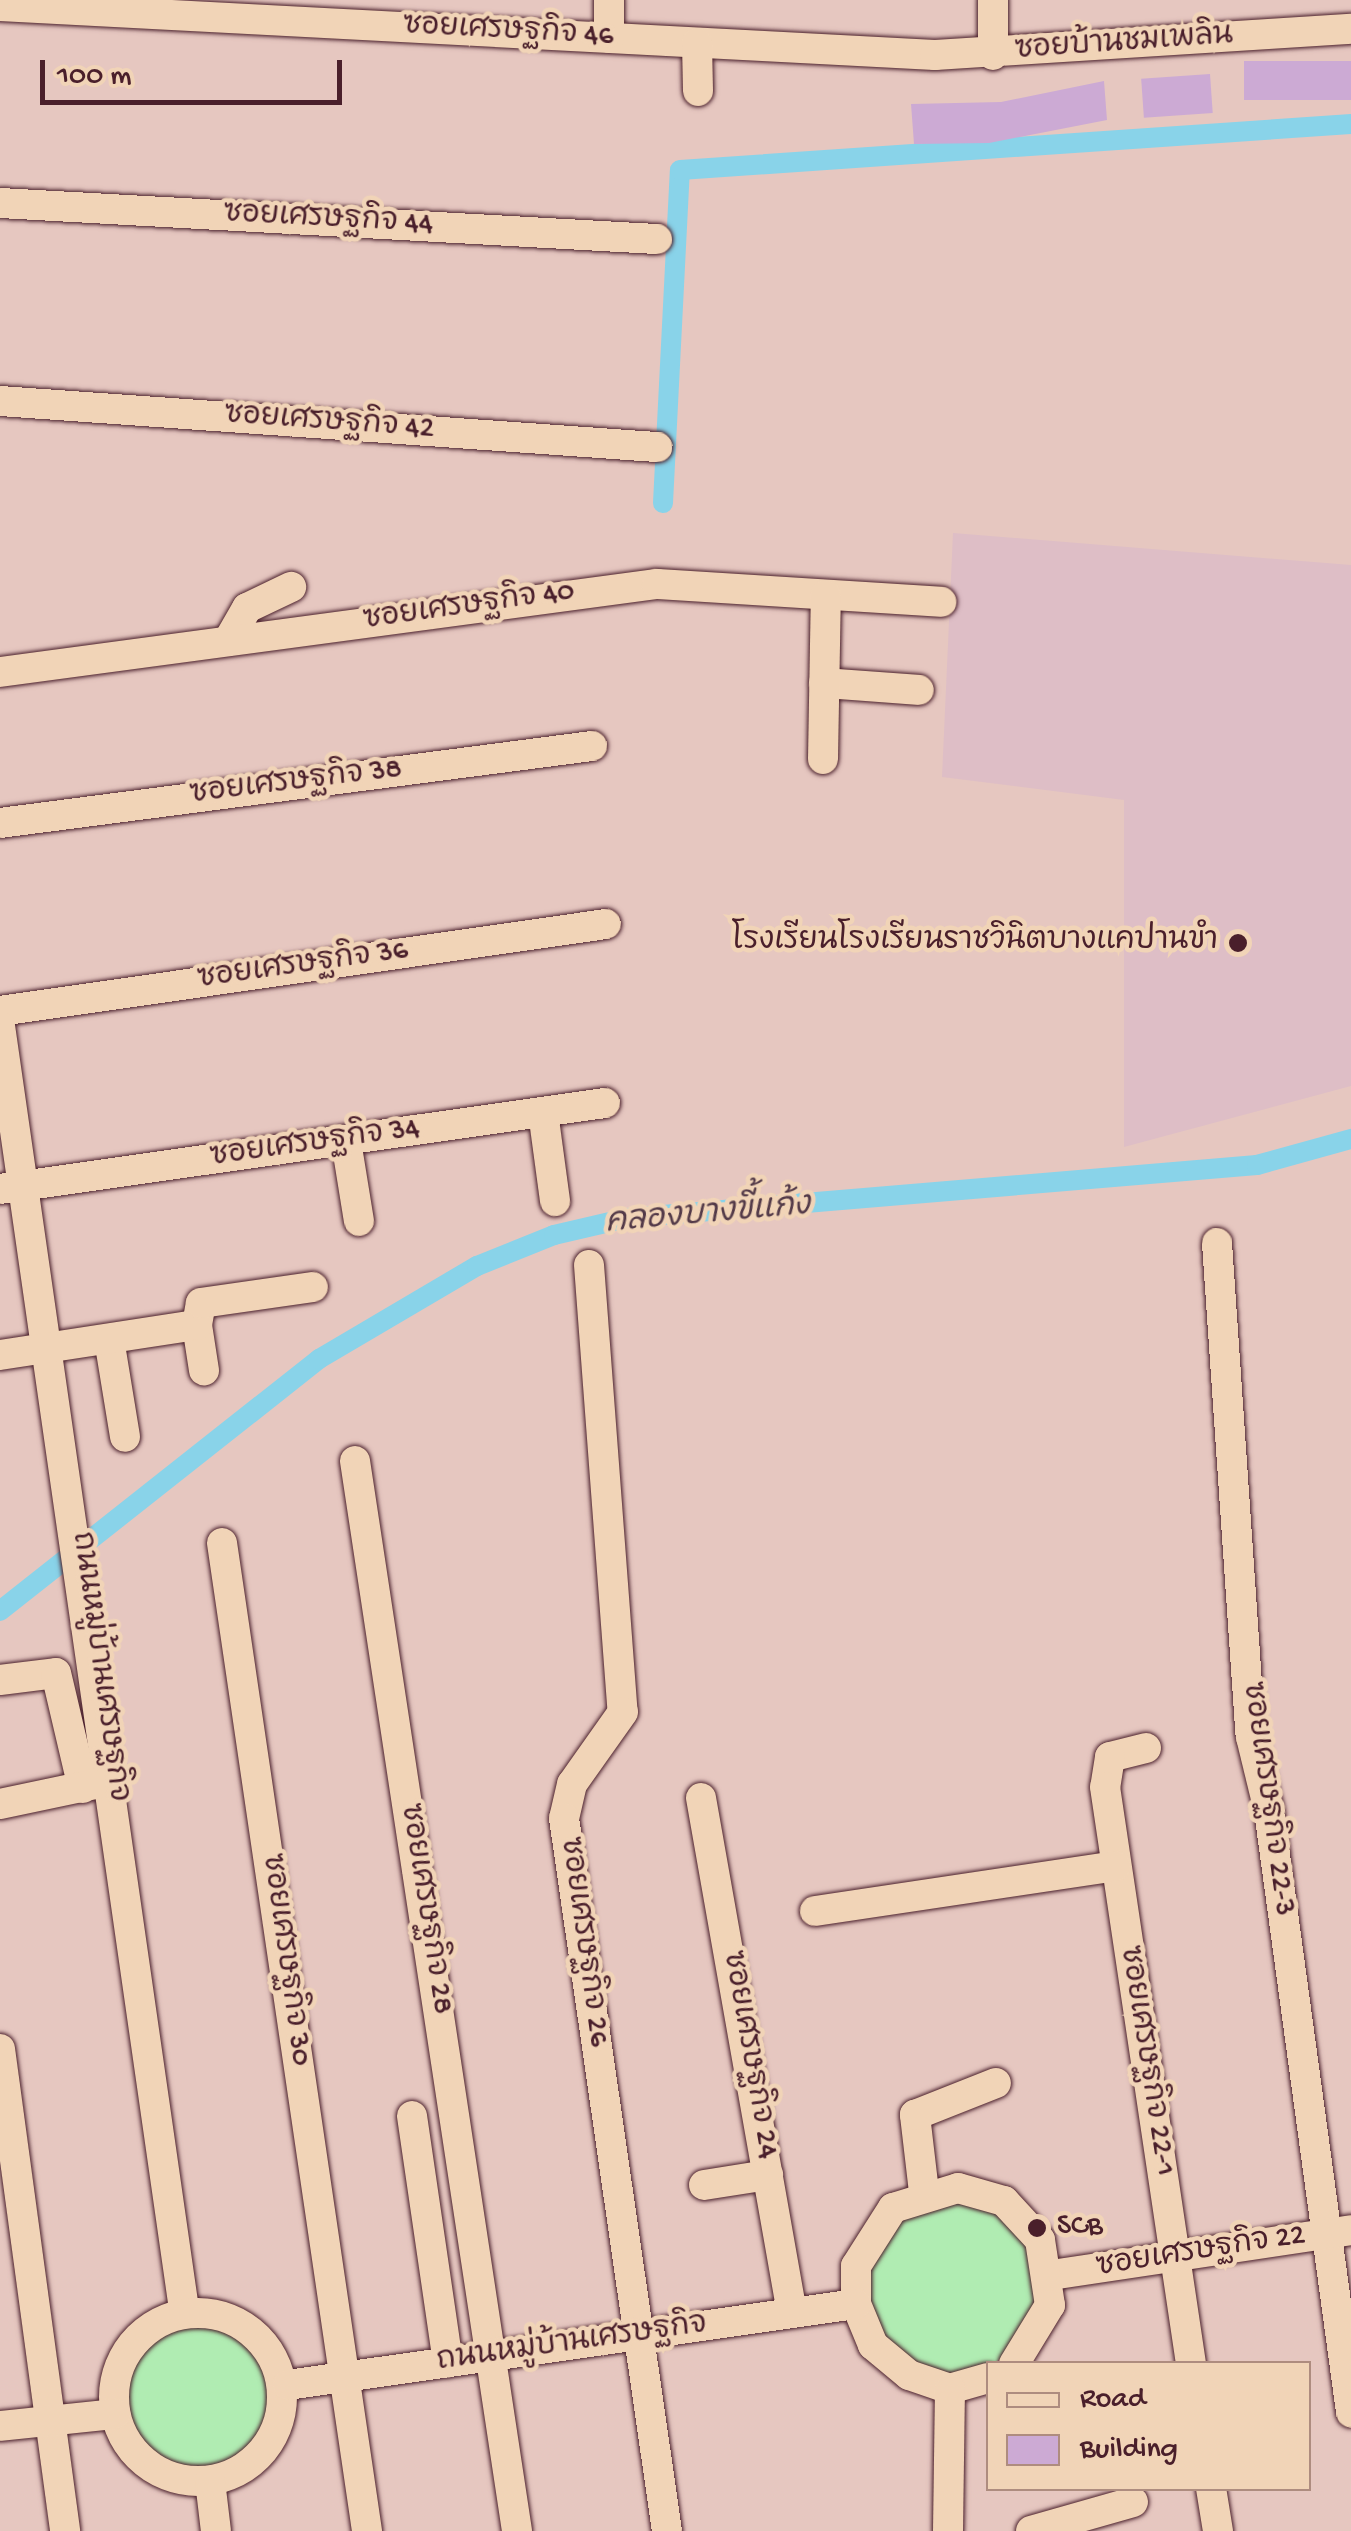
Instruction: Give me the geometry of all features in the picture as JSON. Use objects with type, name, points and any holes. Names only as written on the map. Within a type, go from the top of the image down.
[{"type":"street","points":[[609,0],[609,38]]},
{"type":"street","points":[[993,54],[994,0]]},
{"type":"street","name":"ซอยเศรษฐกิจ 46","points":[[0,6],[897,52]]},
{"type":"street","name":"ซอยบ้านชมเพลิน","points":[[897,52],[993,54],[1351,29]]},
{"type":"street","points":[[698,43],[698,91]]},
{"type":"street","name":"ซอยเศรษฐกิจ 44","points":[[0,202],[656,239]]},
{"type":"street","name":"ซอยเศรษฐกิจ 42","points":[[0,401],[658,446]]},
{"type":"street","name":"ซอยเศรษฐกิจ 40","points":[[0,672],[658,584],[941,602]]},
{"type":"street","points":[[228,640],[247,608],[291,587]]},
{"type":"street","points":[[823,758],[826,595]]},
{"type":"street","points":[[824,683],[920,690]]},
{"type":"street","name":"ซอยเศรษฐกิจ 38","points":[[0,823],[592,746]]},
{"type":"street","name":"ซอยเศรษฐกิจ 36","points":[[0,1011],[606,924]]},
{"type":"street","name":"ถนนหมู่บ้านเศรษฐกิจ","points":[[0,1026],[13,1187],[52,1347],[184,2309]]},
{"type":"street","name":"ซอยเศรษฐกิจ 34","points":[[13,1187],[604,1103]]},
{"type":"street","points":[[543,1112],[555,1202]]},
{"type":"street","points":[[346,1141],[359,1221]]},
{"type":"street","name":"ซอยเศรษฐกิจ 22-3","points":[[1217,1243],[1251,1737],[1269,1811],[1338,2232],[1351,2412]]},
{"type":"street","name":"ซอยเศรษฐกิจ 26","points":[[588,1265],[622,1712],[572,1784],[564,1818],[667,2531]]},
{"type":"street","points":[[204,1370],[197,1325],[201,1303],[313,1287]]},
{"type":"street","points":[[0,1355],[197,1325]]},
{"type":"street","points":[[109,1338],[125,1437]]},
{"type":"street","name":"ซอยเศรษฐกิจ 28","points":[[355,1461],[494,2357],[517,2531]]},
{"type":"street","name":"ซอยเศรษฐกิจ 30","points":[[222,1543],[367,2531]]},
{"type":"street","points":[[0,1680],[56,1673],[83,1788]]},
{"type":"street","name":"ซอยเศรษฐกิจ 22-1","points":[[1146,1748],[1119,1749],[1106,1763],[1116,1866],[1191,2361]]},
{"type":"street","points":[[0,1804],[113,1779]]},
{"type":"street","name":"ซอยเศรษฐกิจ 24","points":[[701,1798],[792,2314]]},
{"type":"street","points":[[816,1912],[1116,1866]]},
{"type":"street","points":[[0,2050],[47,2422],[65,2531]]},
{"type":"street","points":[[924,2192],[915,2115],[996,2083]]},
{"type":"street","points":[[412,2116],[448,2362]]},
{"type":"street","points":[[704,2186],[768,2175]]},
{"type":"street","points":[[986,2379],[950,2389],[908,2375],[873,2344],[856,2304],[869,2234],[924,2192],[958,2188],[1004,2201],[1040,2240],[1051,2275],[1038,2336],[1017,2361]]},
{"type":"street","name":"ซอยเศรษฐกิจ 22","points":[[1051,2275],[1338,2232]]},
{"type":"street","name":"ถนนหมู่บ้านเศรษฐกิจ","points":[[288,2385],[856,2304]]},
{"type":"street","points":[[184,2309],[244,2328],[288,2385],[267,2446],[210,2481],[145,2465],[122,2442],[115,2414],[124,2357],[143,2332],[184,2309]]},
{"type":"street","points":[[948,2531],[950,2389]]},
{"type":"street","points":[[0,2426],[115,2414]]},
{"type":"street","points":[[210,2481],[216,2531]]},
{"type":"street","points":[[1211,2491],[1218,2531]]},
{"type":"street","points":[[1032,2531],[1133,2502]]},
{"type":"shaded area","name":"โรงเรียนโรงเรียนราชวินิตบางแคปานขำ","points":[[953,533],[1351,565],[1351,1086],[1124,1147],[1124,800],[942,777]]},
{"type":"green space","points":[[936,2203],[970,2203],[1001,2216],[1024,2239],[1037,2270],[1037,2304],[1024,2335],[1001,2358],[986,2361],[986,2366],[970,2371],[936,2371],[905,2358],[882,2335],[869,2304],[869,2270],[882,2239],[905,2216]]},
{"type":"green space","points":[[199,2320],[228,2326],[252,2343],[269,2367],[275,2396],[269,2425],[252,2449],[228,2466],[199,2472],[170,2466],[146,2449],[129,2425],[123,2396],[129,2367],[146,2343],[170,2326]]},
{"type":"building","points":[[1244,61],[1351,61],[1351,100],[1244,100]]},
{"type":"building","points":[[1210,74],[1213,113],[1144,118],[1141,79]]},
{"type":"building","points":[[1104,81],[1107,120],[989,143],[914,144],[911,104],[1001,102]]},
{"type":"waterway","points":[[663,503],[680,170],[1351,124]]},
{"type":"waterway","name":"คลองบางขี้แก้ง","points":[[0,1611],[319,1359],[477,1266],[554,1235],[627,1218],[1257,1165],[1351,1139]]},
{"type":"place","name":"โรงเรียนโรงเรียนราชวินิตบางแคปานขำ","points":[[1238,943]]},
{"type":"place","name":"SCB","points":[[1037,2228]]}]
